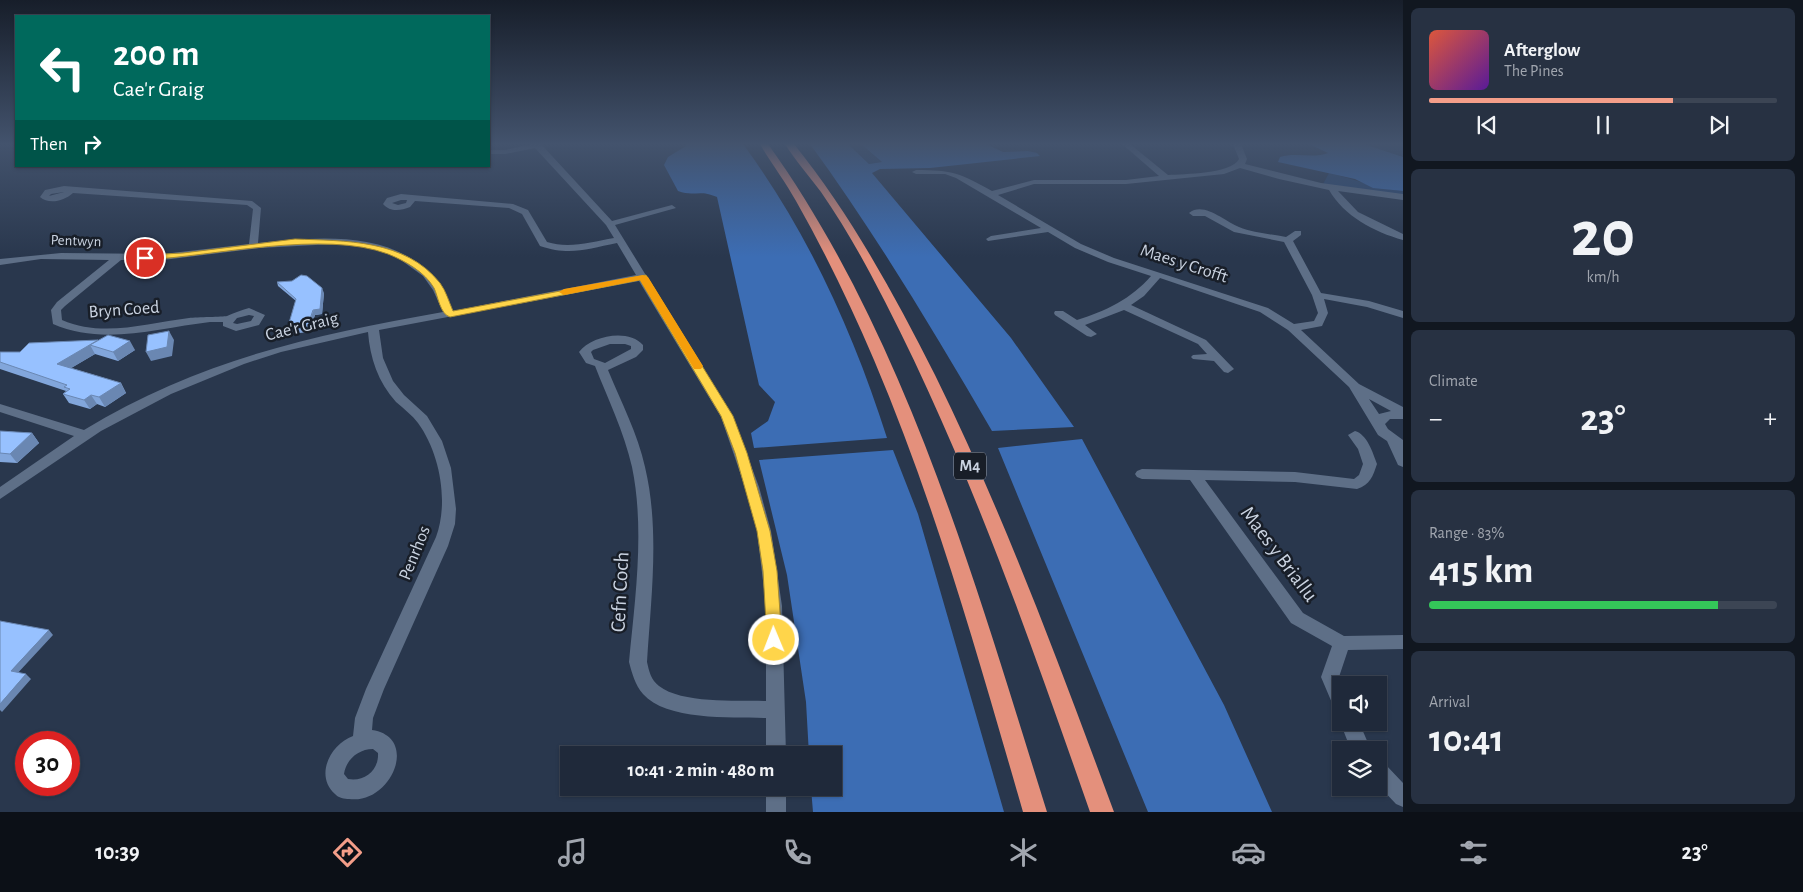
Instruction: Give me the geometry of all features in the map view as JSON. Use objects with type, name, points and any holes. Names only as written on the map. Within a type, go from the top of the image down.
[{"type":"highway","name":"M4","points":[[791,182],[826,242],[876,344],[907,418],[950,535],[1035,812]]},
{"type":"highway","name":"M4","points":[[816,182],[855,237],[888,293],[941,401],[1000,540],[1102,812]]},
{"type":"street","points":[[571,182],[610,224],[727,416],[752,487],[764,531],[770,571],[774,606],[776,746]]},
{"type":"street","name":"Maes y Crofft","points":[[970,182],[1078,246],[1111,260],[1250,305],[1292,328],[1354,385],[1403,414]]},
{"type":"street","points":[[992,194],[1034,182],[1127,182]]},
{"type":"street","points":[[1295,182],[1334,190],[1403,197]]},
{"type":"street","points":[[67,190],[249,203],[257,208],[253,246]]},
{"type":"street","points":[[1334,190],[1343,205],[1358,217],[1403,237]]},
{"type":"street","points":[[411,199],[501,204],[518,208],[529,217],[540,241],[550,248],[560,250],[620,240]]},
{"type":"street","points":[[610,224],[662,216],[672,208]]},
{"type":"street","points":[[1193,214],[1207,212],[1237,230],[1288,240],[1298,233]]},
{"type":"street","points":[[992,240],[1051,229]]},
{"type":"street","points":[[983,232],[999,247]]},
{"type":"street","points":[[1288,240],[1317,295],[1323,313],[1318,324],[1292,328]]},
{"type":"street","name":"Pentwyn","points":[[0,262],[42,255],[119,257],[183,255],[295,242],[360,244],[391,253],[421,268],[437,285],[450,314]]},
{"type":"street","name":"Bryn Coed","points":[[119,257],[61,304],[56,310],[58,322],[73,329],[101,331],[229,319]]},
{"type":"street","points":[[1076,324],[1125,306],[1144,292],[1158,274]]},
{"type":"street","name":"Cae'r Graig","points":[[0,494],[38,466],[87,435],[155,398],[221,369],[300,344],[643,277]]},
{"type":"street","points":[[1317,295],[1369,304],[1403,315]]},
{"type":"street","points":[[1125,306],[1202,342],[1228,370]]},
{"type":"street","points":[[1059,313],[1090,334]]},
{"type":"street","name":"Penrhos","points":[[362,741],[364,718],[374,689],[440,546],[448,523],[448,502],[444,471],[436,445],[422,419],[400,398],[385,378],[375,358],[373,329]]},
{"type":"street","points":[[1197,357],[1217,358]]},
{"type":"street","name":"Cefn Coch","points":[[602,369],[629,436],[640,480],[644,554],[638,662],[641,676],[655,694],[668,701],[684,704],[776,710]]},
{"type":"street","name":"Maes y Crofft","points":[[1354,385],[1380,424],[1383,432],[1398,444],[1403,462]]},
{"type":"street","points":[[0,408],[87,435]]},
{"type":"street","points":[[1380,424],[1381,418],[1388,415],[1403,414]]},
{"type":"street","points":[[1142,474],[1295,477],[1358,484],[1365,478],[1370,464],[1364,448],[1355,435]]},
{"type":"street","name":"Maes y Briallu","points":[[1195,476],[1297,618],[1342,643]]},
{"type":"street","points":[[1332,682],[1330,677],[1342,643],[1403,642]]},
{"type":"street","points":[[1387,780],[1403,797]]},
{"type":"street","points":[[776,796],[776,812]]},
{"type":"shaded area","points":[[673,182],[769,182],[788,212],[827,285],[860,361],[887,438],[754,448],[751,433],[768,421],[775,402],[759,385],[717,197],[678,191]]},
{"type":"shaded area","points":[[837,182],[879,182],[1011,338],[1074,427],[992,431],[905,285]]},
{"type":"shaded area","points":[[1324,182],[1360,182],[1403,191],[1403,197],[1321,188]]},
{"type":"shaded area","points":[[1361,182],[1403,182],[1403,191],[1373,188]]},
{"type":"shaded area","points":[[1082,439],[1224,705],[1272,812],[1148,812],[998,448]]},
{"type":"shaded area","points":[[893,450],[918,514],[1004,812],[813,812],[812,796],[842,796],[842,746],[808,746],[806,702],[787,575],[759,460]]},
{"type":"building","points":[[301,275],[307,276],[322,288],[320,309],[313,310],[307,328],[287,330],[296,299],[277,282],[292,281]]},
{"type":"building","points":[[169,331],[167,347],[146,352],[148,335]]},
{"type":"building","points":[[108,335],[130,341],[113,352],[90,345]]},
{"type":"building","points":[[98,340],[57,364],[121,383],[99,397],[91,395],[84,400],[63,394],[70,389],[64,387],[67,385],[0,362],[0,352],[20,352],[29,343]]},
{"type":"building","points":[[0,431],[32,433],[10,454],[0,453]]},
{"type":"building","points":[[0,621],[49,630],[11,671],[26,674],[0,704]]},
{"type":"slow traffic","points":[[564,292],[643,277],[698,366]]},
{"type":"route","points":[[145,258],[295,242],[360,244],[407,259],[421,268],[437,285],[450,314],[643,277],[727,416],[741,453],[764,531],[774,606],[774,640]]}]
